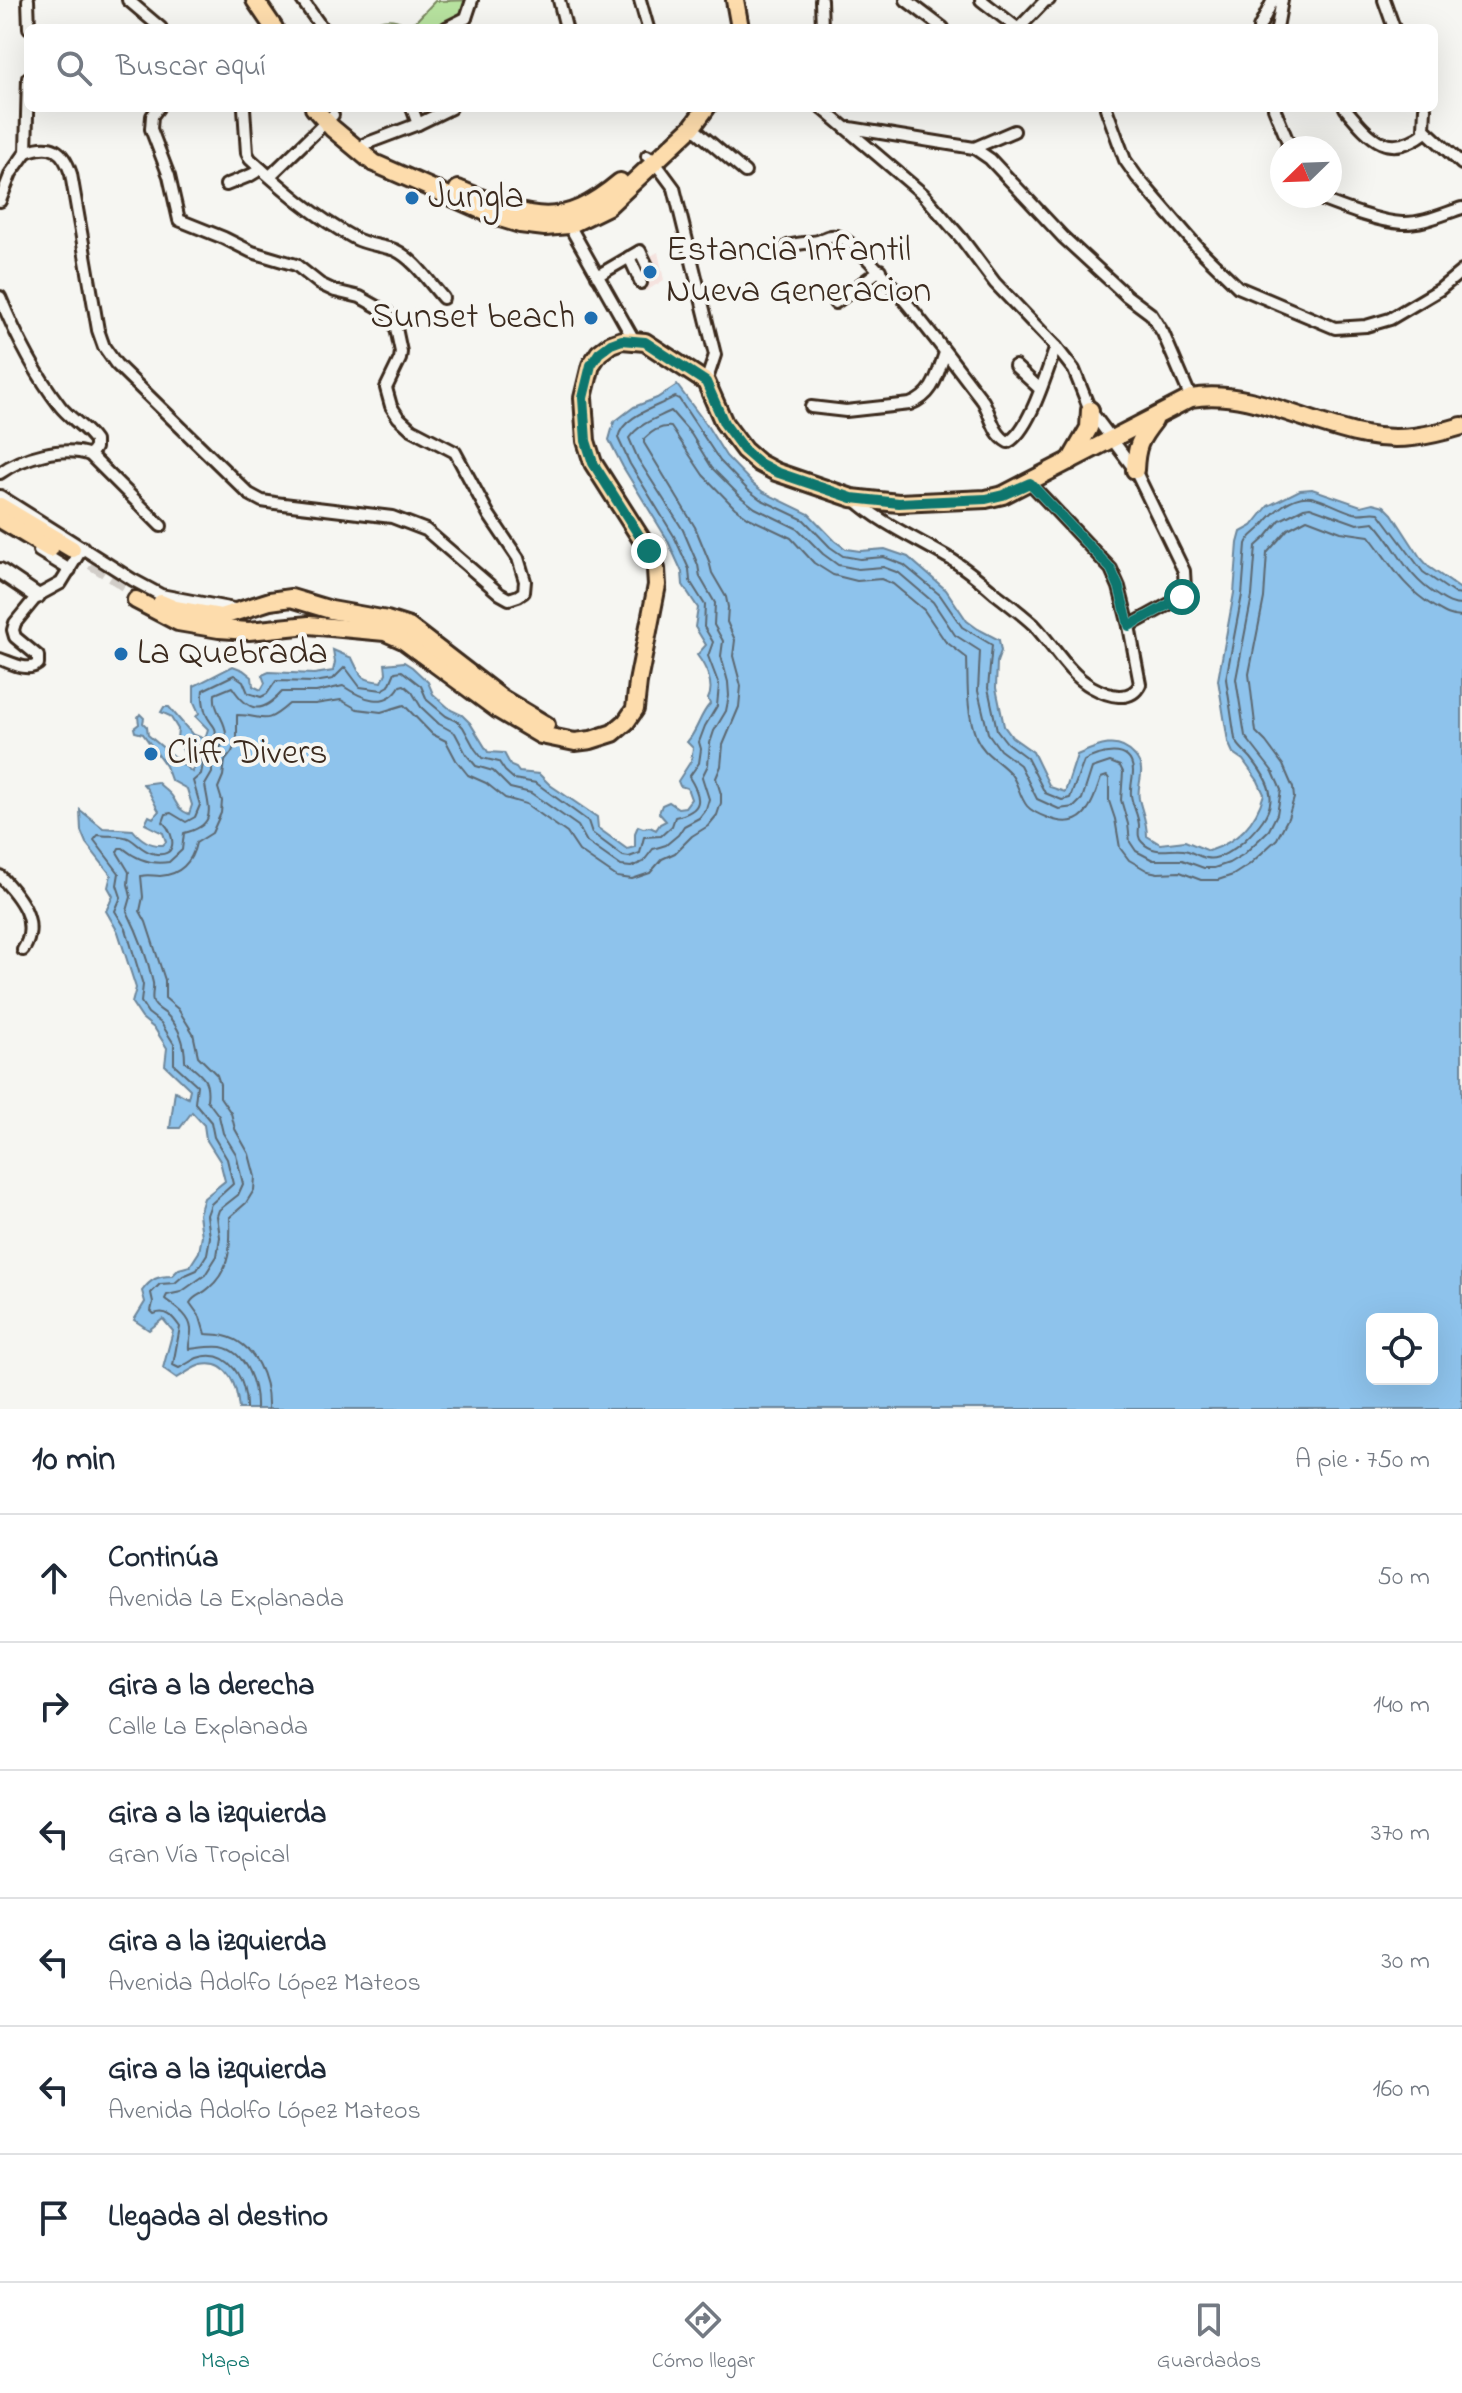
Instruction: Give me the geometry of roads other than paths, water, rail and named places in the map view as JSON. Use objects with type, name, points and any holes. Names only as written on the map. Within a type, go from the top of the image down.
[{"type":"main road","points":[[242,0],[258,24]]},
{"type":"main road","points":[[255,0],[271,24]]},
{"type":"main road","points":[[731,24],[732,0]]},
{"type":"main road","points":[[732,0],[739,24]]},
{"type":"main road","points":[[329,115],[374,163],[497,217],[545,227],[569,225],[608,206],[692,112]]},
{"type":"main road","points":[[362,148],[521,214],[546,216],[583,208],[692,127],[703,112]]},
{"type":"main road","points":[[638,682],[628,706],[606,727],[574,732],[544,725],[512,705],[409,627],[387,620],[331,610],[291,598],[270,601],[220,617],[175,609],[138,597],[178,622],[219,629],[249,631],[309,625],[385,632],[403,640],[446,674],[541,735],[568,742],[591,740],[617,731],[635,709],[657,585],[656,569],[649,551],[593,463],[586,441],[583,398],[591,365],[599,353],[622,340],[645,342],[706,382],[724,423],[744,450],[759,463],[776,472],[852,498],[899,503],[986,499],[1003,495],[1191,398],[1217,396],[1244,400],[1336,428],[1380,437],[1424,437],[1462,426]]},
{"type":"main road","points":[[1070,461],[1089,428],[1090,410]]},
{"type":"main road","points":[[1135,470],[1136,448],[1159,415]]},
{"type":"main road","points":[[0,506],[73,556]]},
{"type":"main road","points":[[0,519],[73,556]]},
{"type":"street","points":[[28,0],[29,24]]},
{"type":"street","points":[[128,0],[156,24]]},
{"type":"street","points":[[302,0],[319,24]]},
{"type":"street","points":[[469,23],[472,0]]},
{"type":"street","points":[[559,0],[565,24]]},
{"type":"street","points":[[640,0],[647,24]]},
{"type":"street","points":[[821,0],[822,24]]},
{"type":"street","points":[[906,0],[938,24]]},
{"type":"street","points":[[981,0],[1013,24]]},
{"type":"street","points":[[1022,24],[1049,0]]},
{"type":"street","points":[[1261,24],[1273,0]]},
{"type":"street","points":[[1278,24],[1282,0]]},
{"type":"street","points":[[1384,0],[1393,24]]},
{"type":"street","points":[[26,152],[27,112]]},
{"type":"street","points":[[0,201],[11,173],[26,152],[35,148],[53,149],[61,153],[71,174],[98,330],[104,347],[116,364],[249,494],[262,501],[392,517],[409,523],[426,530],[500,594],[509,599],[524,592],[525,581],[518,558],[489,515],[455,452],[411,429],[391,406],[386,388],[401,352],[390,316],[360,297],[320,284],[296,265],[252,252],[179,220],[169,176],[151,129],[155,112]]},
{"type":"street","points":[[244,112],[247,153],[266,172],[300,203],[354,238],[406,256],[443,298]]},
{"type":"street","points":[[414,112],[418,124]]},
{"type":"street","points":[[362,148],[443,112]]},
{"type":"street","points":[[827,112],[923,194],[995,283],[1056,347],[1074,370],[1090,410],[1135,470],[1186,581],[1182,597],[1129,626]]},
{"type":"street","points":[[1107,112],[1125,160],[1137,177],[1200,250],[1238,287],[1335,328],[1366,326],[1390,319],[1439,290],[1462,271]]},
{"type":"street","points":[[1276,112],[1286,136]]},
{"type":"street","points":[[1349,112],[1370,135],[1388,145],[1408,144],[1426,132]]},
{"type":"street","points":[[1425,112],[1426,132],[1462,164]]},
{"type":"street","points":[[226,185],[266,172],[329,115]]},
{"type":"street","points":[[692,127],[745,172]]},
{"type":"street","points":[[848,128],[974,148],[990,159],[1063,237],[1151,314],[1163,333],[1191,398]]},
{"type":"street","points":[[974,148],[1014,131]]},
{"type":"street","points":[[650,159],[674,188],[715,355],[706,382]]},
{"type":"street","points":[[1342,206],[1403,224],[1462,208]]},
{"type":"street","points":[[569,225],[634,340]]},
{"type":"street","points":[[788,246],[839,236],[880,270],[983,401],[997,434],[1008,442],[1018,435],[1028,416],[1056,347]]},
{"type":"street","points":[[597,276],[640,251],[648,268]]},
{"type":"street","points":[[629,257],[641,283]]},
{"type":"street","points":[[835,303],[880,270]]},
{"type":"street","points":[[0,297],[24,351],[45,386],[63,410],[95,441],[90,455]]},
{"type":"street","points":[[811,407],[846,411],[918,401],[932,390],[945,353]]},
{"type":"street","points":[[1015,366],[1040,389]]},
{"type":"street","points":[[0,473],[15,462],[32,457],[80,451],[90,455],[161,526]]},
{"type":"street","points":[[852,498],[869,512],[949,558],[975,577],[1033,625],[1078,677],[1104,693],[1130,695],[1140,684],[1129,626],[1111,569],[1030,483]]},
{"type":"street","points":[[0,496],[73,556]]},
{"type":"street","points":[[0,527],[133,580],[161,595],[244,611]]},
{"type":"street","points":[[0,659],[25,668],[38,664],[38,656],[15,637],[15,623],[37,596],[61,583],[73,556]]},
{"type":"street","points":[[0,571],[37,596]]},
{"type":"street","points":[[0,876],[16,893],[29,921],[31,932],[23,950]]},
{"type":"water","points":[[677,385],[726,456],[763,492],[809,514],[846,549],[885,549],[908,557],[946,590],[967,621],[999,640],[1001,651],[997,662],[996,688],[1004,726],[1012,737],[1033,752],[1050,787],[1065,792],[1077,755],[1107,745],[1122,746],[1141,766],[1139,795],[1147,836],[1160,844],[1185,841],[1209,851],[1219,847],[1244,830],[1264,794],[1258,781],[1243,760],[1233,753],[1228,742],[1218,680],[1234,593],[1241,532],[1252,526],[1268,506],[1300,490],[1312,489],[1361,506],[1373,503],[1384,506],[1429,567],[1462,590],[1462,1409],[239,1409],[234,1384],[219,1366],[201,1365],[177,1378],[163,1368],[173,1331],[163,1319],[149,1330],[134,1320],[145,1302],[142,1291],[155,1279],[172,1276],[179,1269],[190,1266],[199,1252],[202,1236],[199,1214],[204,1198],[225,1181],[220,1161],[206,1139],[204,1125],[192,1112],[180,1128],[170,1128],[175,1091],[188,1098],[190,1089],[165,1065],[167,1048],[132,1003],[136,988],[118,932],[106,911],[113,896],[108,887],[111,875],[86,843],[81,831],[80,810],[103,828],[133,830],[146,842],[163,845],[166,842],[163,833],[145,824],[149,816],[153,818],[159,811],[143,784],[157,782],[180,809],[189,814],[192,805],[187,789],[171,780],[166,766],[143,734],[135,732],[140,714],[148,735],[192,772],[195,764],[185,755],[177,738],[178,729],[170,716],[161,712],[164,707],[169,707],[192,734],[205,739],[208,729],[196,717],[199,713],[194,702],[194,686],[233,666],[252,677],[253,686],[261,690],[265,683],[262,675],[269,672],[314,674],[333,671],[333,650],[352,658],[360,673],[370,680],[382,682],[386,673],[385,664],[404,662],[412,667],[428,682],[433,694],[470,723],[488,752],[504,753],[511,766],[519,772],[539,774],[597,817],[598,828],[627,849],[635,847],[638,826],[656,830],[666,821],[659,813],[662,805],[669,802],[678,808],[685,807],[691,799],[687,788],[680,786],[678,781],[691,761],[693,748],[687,742],[710,704],[710,688],[704,665],[697,655],[706,645],[695,627],[698,608],[683,585],[682,572],[667,539],[609,440],[614,422],[634,407],[657,398]]},
{"type":"tunnel","points":[[72,549],[141,593]]},
{"type":"place","name":"Jungla","points":[[412,198]]},
{"type":"place","name":"Estancia Infantil Nueva Generacion","points":[[650,272]]},
{"type":"place","name":"Sunset beach","points":[[591,318]]},
{"type":"place","name":"La Quebrada","points":[[121,654]]},
{"type":"place","name":"Cliff Divers","points":[[151,754]]}]
